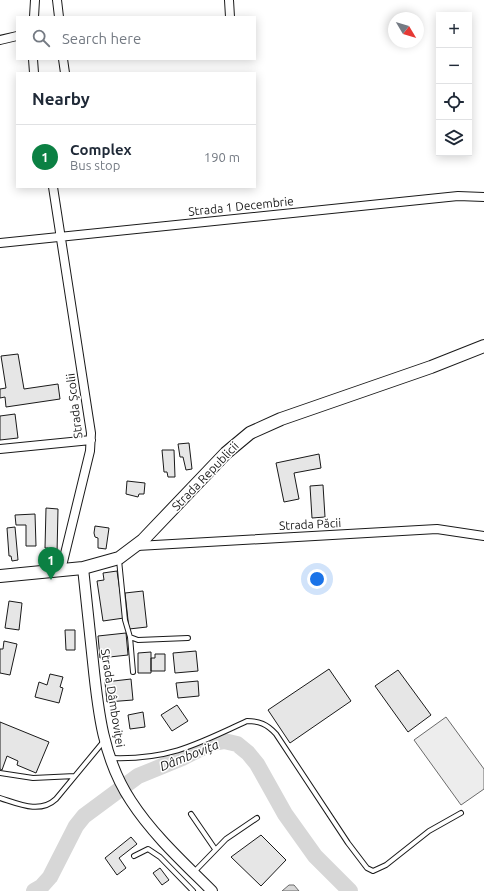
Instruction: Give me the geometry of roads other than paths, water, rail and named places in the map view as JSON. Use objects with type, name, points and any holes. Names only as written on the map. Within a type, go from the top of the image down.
[{"type":"main road","name":"Strada Republicii","points":[[0,576],[83,568],[119,558],[136,546],[229,449],[250,433],[281,419],[431,368],[484,346]]},
{"type":"street","points":[[34,16],[35,0]]},
{"type":"street","points":[[57,0],[58,16]]},
{"type":"street","points":[[228,0],[230,16]]},
{"type":"street","points":[[0,40],[16,36]]},
{"type":"street","points":[[32,60],[34,72]]},
{"type":"street","points":[[63,60],[65,72]]},
{"type":"street","name":"Strada Școlii","points":[[53,188],[90,422],[91,440],[61,570]]},
{"type":"street","name":"Strada 1 Decembrie","points":[[0,243],[458,196],[484,197]]},
{"type":"street","points":[[0,449],[91,440]]},
{"type":"street","name":"Strada Păcii","points":[[136,546],[437,529],[484,536]]},
{"type":"street","name":"Strada Dâmboviței","points":[[83,568],[97,699],[104,741],[109,759],[130,800],[144,820],[212,891]]},
{"type":"lane","points":[[119,558],[125,620],[130,637],[133,672]]},
{"type":"lane","points":[[130,637],[138,640],[188,638]]},
{"type":"lane","points":[[109,759],[134,759],[160,756],[193,747],[246,721],[256,721],[265,724],[276,734],[348,843],[367,868],[373,871],[386,865],[429,831],[461,813]]},
{"type":"lane","points":[[0,798],[34,808],[44,807],[56,799],[104,741]]},
{"type":"lane","points":[[0,773],[33,778],[75,776]]},
{"type":"lane","points":[[191,814],[215,849]]},
{"type":"lane","points":[[193,872],[226,839],[257,818]]},
{"type":"lane","points":[[134,856],[148,849],[160,857],[193,891]]},
{"type":"waterway","name":"Dâmbovița","points":[[34,891],[41,887],[50,877],[76,826],[84,816],[138,776],[182,758],[212,743],[224,741],[237,744],[248,753],[257,764],[285,814],[315,856],[350,891]]},
{"type":"place","name":"Complex","points":[[51,580]]}]
